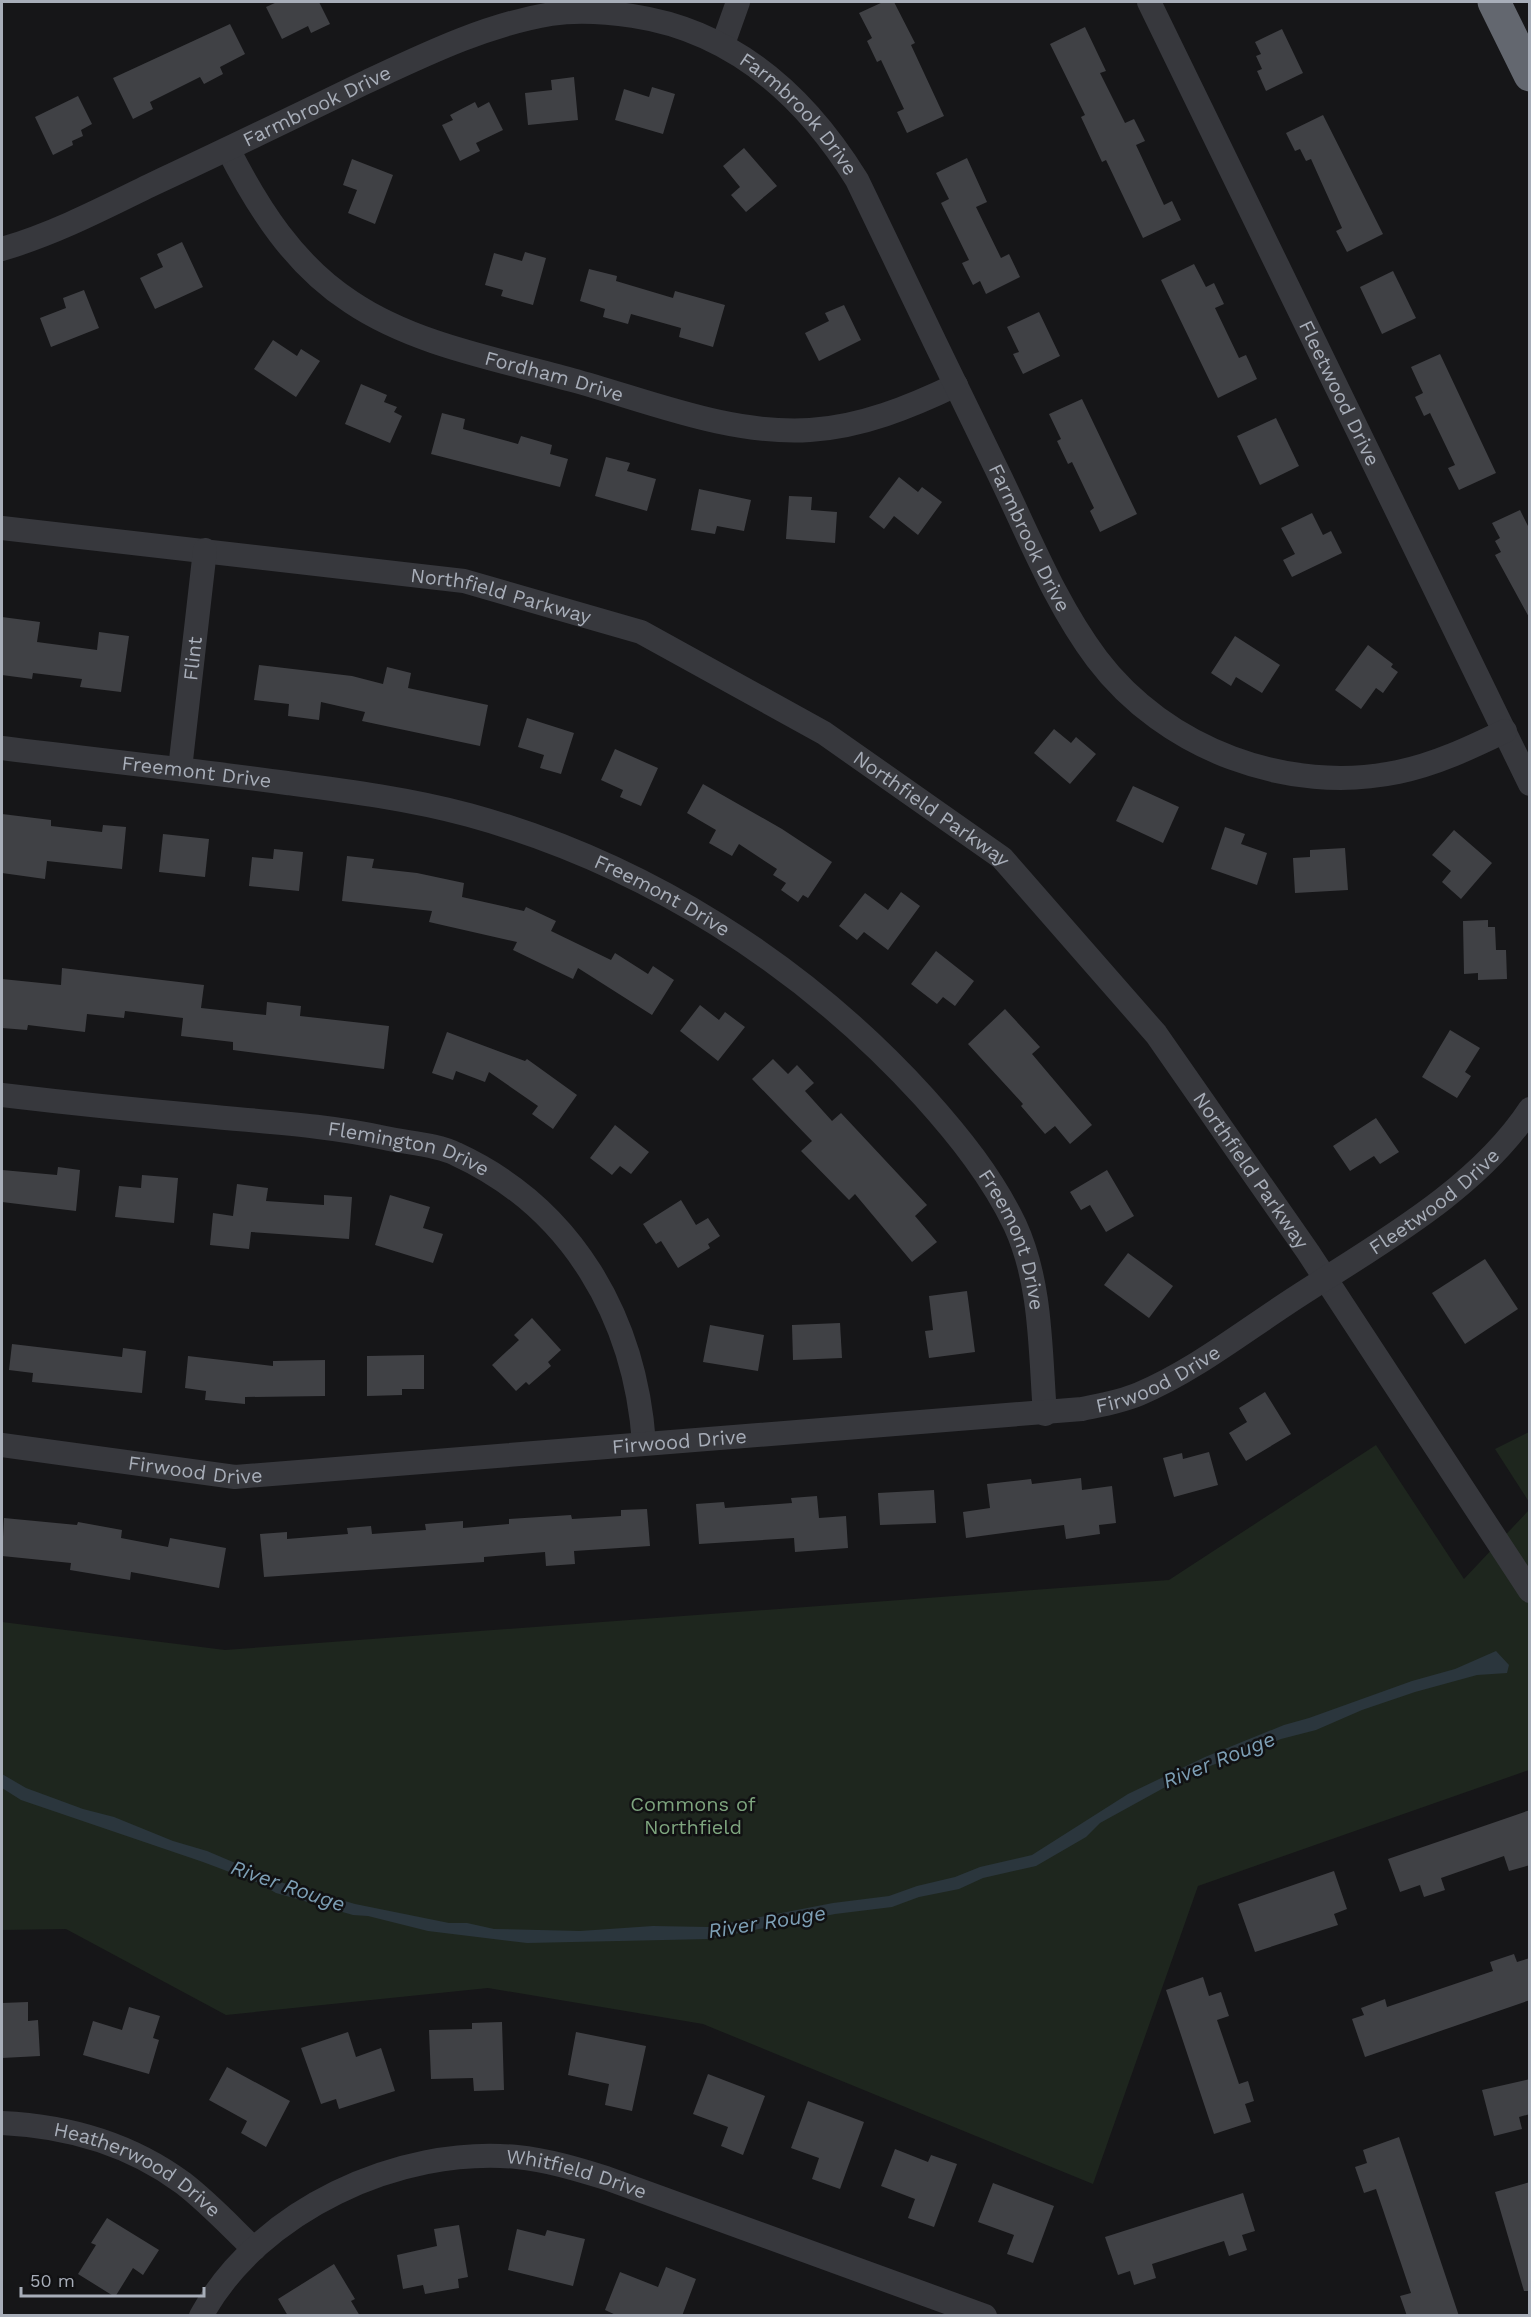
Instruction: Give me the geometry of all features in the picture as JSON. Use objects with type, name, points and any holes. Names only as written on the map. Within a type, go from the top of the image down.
[{"type":"highway","points":[[1494,2],[1530,75]]},
{"type":"street","name":"Farmbrook Drive","points":[[723,44],[738,2]]},
{"type":"street","name":"Fleetwood Drive","points":[[1149,2],[1530,784]]},
{"type":"street","name":"Farmbrook Drive","points":[[2,249],[84,217],[467,37],[510,22],[553,14],[648,10],[675,25],[723,44],[778,82],[800,103],[839,151],[856,180],[1050,579],[1098,660],[1125,690],[1154,715],[1195,742],[1228,758],[1266,770],[1338,777],[1397,772],[1429,764],[1505,731]]},
{"type":"street","name":"Fordham Drive","points":[[228,149],[276,231],[310,269],[349,302],[376,318],[427,338],[697,416],[733,425],[771,430],[811,430],[875,418],[903,410],[956,385]]},
{"type":"street","name":"Northfield Parkway","points":[[2,528],[77,539],[205,550],[464,581],[641,632],[824,733],[1002,858],[1156,1034],[1325,1278],[1530,1591]]},
{"type":"street","name":"Flint","points":[[180,769],[205,550]]},
{"type":"street","name":"Freemont Drive","points":[[2,748],[180,769],[409,801],[506,826],[610,867],[654,888],[754,948],[784,969],[849,1022],[905,1077],[968,1149],[997,1193],[1015,1227],[1033,1284],[1045,1414]]},
{"type":"street","name":"Flemington Drive","points":[[2,1095],[341,1129],[454,1153],[496,1176],[531,1204],[583,1257],[615,1314],[633,1364],[642,1415],[644,1443]]},
{"type":"street","name":"Fleetwood Drive","points":[[1325,1278],[1475,1174],[1499,1150],[1530,1109]]},
{"type":"street","name":"Firwood Drive","points":[[2,1445],[235,1477],[644,1443],[1045,1414],[1119,1401],[1147,1390],[1186,1370],[1325,1278]]},
{"type":"street","name":"Heatherwood Drive","points":[[2,2123],[53,2127],[129,2151],[183,2183],[254,2249]]},
{"type":"street","name":"Whitfield Drive","points":[[201,2316],[225,2281],[254,2249],[296,2216],[374,2176],[420,2163],[476,2157],[516,2157],[564,2166],[606,2178],[985,2316]]},
{"type":"green space","points":[[1529,1432],[1529,1502],[1495,1449]]},
{"type":"green space","name":"Commons of Northfield","points":[[1376,1445],[1464,1579],[1529,1510],[1529,1770],[1198,1886],[1093,2184],[703,2024],[488,1988],[226,2015],[66,1929],[2,1930],[2,1622],[225,1650],[1169,1580]]},
{"type":"water","name":"River Rouge","points":[[1496,1651],[1509,1665],[1507,1673],[1477,1675],[1415,1692],[1362,1710],[1316,1730],[1281,1739],[1189,1774],[1100,1823],[1086,1837],[1036,1866],[983,1878],[959,1889],[919,1897],[892,1907],[835,1914],[709,1939],[527,1943],[428,1931],[368,1916],[353,1915],[276,1893],[259,1883],[203,1862],[21,1800],[2,1788],[2,1774],[26,1788],[207,1851],[280,1882],[355,1904],[449,1923],[467,1923],[494,1929],[580,1931],[653,1926],[708,1927],[833,1903],[889,1896],[917,1886],[955,1877],[980,1867],[1032,1855],[1128,1794],[1205,1757],[1284,1725],[1412,1681],[1455,1669]]},
{"type":"building","points":[[277,2],[319,2],[330,24],[311,33],[308,26],[282,39],[266,7]]},
{"type":"building","points":[[883,2],[894,2],[915,43],[911,45],[944,116],[907,133],[897,112],[904,109],[881,60],[877,62],[867,41],[872,38],[859,13]]},
{"type":"building","points":[[230,24],[245,54],[220,67],[223,74],[204,84],[200,77],[150,102],[153,109],[133,119],[113,78]]},
{"type":"building","points":[[1085,27],[1106,71],[1100,73],[1125,123],[1134,119],[1145,141],[1136,145],[1164,205],[1172,201],[1181,220],[1143,238],[1106,160],[1102,162],[1081,117],[1085,115],[1050,44]]},
{"type":"building","points":[[1282,29],[1303,73],[1266,91],[1257,71],[1262,69],[1256,56],[1261,54],[1255,42]]},
{"type":"building","points":[[574,77],[578,120],[528,125],[525,93],[552,90],[551,80]]},
{"type":"building","points":[[652,87],[675,94],[663,134],[615,120],[624,89],[649,97]]},
{"type":"building","points":[[78,96],[92,124],[81,130],[83,136],[72,141],[73,145],[53,155],[35,117]]},
{"type":"building","points":[[475,102],[478,108],[489,102],[503,130],[476,143],[480,151],[460,161],[442,125],[453,120],[450,115]]},
{"type":"building","points":[[1323,115],[1383,234],[1347,252],[1336,231],[1342,228],[1311,159],[1306,161],[1300,149],[1295,151],[1286,133]]},
{"type":"building","points":[[744,148],[777,186],[746,212],[731,195],[740,187],[723,166]]},
{"type":"building","points":[[967,158],[987,202],[976,207],[1001,258],[1009,254],[1020,277],[986,294],[980,281],[973,285],[962,263],[969,260],[941,203],[949,199],[936,173]]},
{"type":"building","points":[[352,159],[393,175],[375,224],[348,213],[357,190],[343,185]]},
{"type":"building","points":[[182,242],[203,287],[155,309],[140,278],[163,267],[157,254]]},
{"type":"building","points":[[525,252],[546,258],[533,305],[501,296],[503,290],[485,285],[494,253],[522,261]]},
{"type":"building","points":[[1194,264],[1206,287],[1214,283],[1224,304],[1215,308],[1239,358],[1246,355],[1257,379],[1218,398],[1161,280]]},
{"type":"building","points":[[589,269],[617,276],[616,281],[673,298],[675,291],[725,305],[713,347],[679,337],[681,328],[631,314],[628,324],[603,317],[605,309],[580,301]]},
{"type":"building","points":[[1393,271],[1416,318],[1382,334],[1360,287]]},
{"type":"building","points":[[84,290],[99,328],[51,347],[40,318],[66,308],[63,298]]},
{"type":"building","points":[[844,305],[861,340],[819,361],[805,333],[829,321],[825,313]]},
{"type":"building","points":[[1039,312],[1060,356],[1023,374],[1013,354],[1019,352],[1007,327]]},
{"type":"building","points":[[273,340],[297,356],[301,349],[320,361],[296,397],[254,369]]},
{"type":"building","points":[[1440,354],[1496,473],[1459,490],[1448,468],[1455,465],[1430,413],[1424,416],[1415,397],[1423,393],[1411,367]]},
{"type":"building","points":[[361,384],[387,395],[384,402],[397,407],[394,412],[402,416],[390,443],[345,424]]},
{"type":"building","points":[[1082,399],[1137,514],[1100,532],[1090,511],[1094,508],[1072,462],[1068,464],[1057,441],[1061,439],[1049,414]]},
{"type":"building","points":[[442,413],[465,419],[463,429],[518,444],[521,436],[552,445],[550,454],[568,459],[560,487],[431,454]]},
{"type":"building","points":[[1276,418],[1299,466],[1260,485],[1237,436]]},
{"type":"building","points":[[606,457],[630,463],[627,471],[656,479],[647,511],[595,496]]},
{"type":"building","points":[[899,477],[918,492],[922,487],[942,502],[918,535],[894,516],[884,529],[869,517]]},
{"type":"building","points":[[699,489],[751,500],[744,531],[717,526],[715,534],[691,530]]},
{"type":"building","points":[[789,496],[812,497],[811,510],[837,512],[835,543],[786,539]]},
{"type":"building","points":[[1520,510],[1530,530],[1530,619],[1495,555],[1501,552],[1495,541],[1500,538],[1492,523]]},
{"type":"building","points":[[1312,513],[1323,535],[1331,531],[1342,553],[1292,577],[1283,560],[1295,554],[1281,528]]},
{"type":"building","points":[[2,617],[40,622],[37,642],[97,650],[99,632],[129,636],[121,692],[80,687],[82,679],[33,673],[32,679],[2,675]]},
{"type":"building","points":[[1235,636],[1280,665],[1262,693],[1236,677],[1231,686],[1211,673]]},
{"type":"building","points":[[1368,645],[1393,664],[1391,667],[1398,672],[1383,693],[1376,688],[1361,709],[1335,690]]},
{"type":"building","points":[[259,665],[352,676],[383,684],[387,667],[411,673],[408,688],[488,705],[480,746],[362,721],[365,712],[321,702],[319,720],[288,716],[289,704],[254,700]]},
{"type":"building","points":[[527,718],[574,733],[561,774],[540,768],[544,755],[518,747]]},
{"type":"building","points":[[1054,729],[1071,743],[1076,737],[1096,754],[1070,784],[1034,753]]},
{"type":"building","points":[[615,749],[658,768],[641,806],[620,797],[623,790],[601,780]]},
{"type":"building","points":[[703,784],[782,829],[832,862],[808,898],[803,895],[798,902],[781,890],[786,883],[773,875],[777,869],[739,844],[732,856],[709,843],[716,830],[687,813]]},
{"type":"building","points":[[1133,786],[1179,807],[1163,843],[1116,821]]},
{"type":"building","points":[[2,814],[51,820],[51,826],[102,832],[103,825],[126,827],[122,869],[47,861],[45,879],[2,873]]},
{"type":"building","points":[[1225,827],[1245,834],[1241,844],[1267,853],[1257,885],[1211,869]]},
{"type":"building","points":[[1454,830],[1492,863],[1461,899],[1442,882],[1451,871],[1432,855]]},
{"type":"building","points":[[163,834],[209,839],[205,877],[159,872]]},
{"type":"building","points":[[1345,848],[1348,890],[1295,893],[1293,858],[1310,857],[1310,850]]},
{"type":"building","points":[[274,849],[303,852],[299,891],[249,886],[252,857],[273,859]]},
{"type":"building","points":[[347,856],[374,859],[372,868],[417,873],[464,883],[462,897],[524,911],[526,907],[556,921],[551,931],[611,960],[615,953],[648,974],[653,966],[674,980],[652,1015],[578,968],[573,979],[513,950],[517,942],[429,922],[432,911],[342,901]]},
{"type":"building","points":[[901,892],[920,906],[888,950],[864,932],[857,940],[839,926],[865,893],[888,910]]},
{"type":"building","points":[[1488,920],[1488,927],[1495,927],[1496,950],[1506,950],[1507,979],[1478,980],[1478,973],[1464,974],[1463,921]]},
{"type":"building","points":[[936,951],[974,981],[955,1006],[943,997],[937,1004],[911,984]]},
{"type":"building","points":[[62,968],[204,985],[201,1008],[266,1015],[267,1002],[301,1006],[300,1016],[389,1026],[384,1069],[233,1050],[233,1042],[181,1036],[183,1018],[125,1011],[124,1018],[87,1014],[85,1032],[28,1025],[27,1030],[2,1028],[2,979],[61,985]]},
{"type":"building","points":[[700,1005],[719,1020],[725,1012],[745,1027],[718,1061],[680,1031]]},
{"type":"building","points":[[1005,1009],[1040,1047],[1032,1054],[1092,1125],[1070,1144],[1055,1126],[1045,1134],[1021,1106],[1023,1104],[968,1044]]},
{"type":"building","points":[[1450,1030],[1480,1048],[1465,1072],[1471,1076],[1457,1098],[1422,1077]]},
{"type":"building","points":[[447,1032],[525,1061],[527,1059],[577,1095],[553,1129],[532,1114],[538,1106],[489,1072],[485,1082],[456,1071],[453,1080],[432,1073]]},
{"type":"building","points":[[773,1059],[788,1074],[797,1065],[814,1083],[805,1091],[832,1121],[841,1113],[927,1205],[915,1216],[937,1242],[912,1262],[855,1194],[849,1200],[801,1151],[812,1141],[752,1079]]},
{"type":"building","points":[[1376,1118],[1399,1152],[1380,1164],[1374,1156],[1350,1171],[1333,1146]]},
{"type":"building","points":[[615,1125],[649,1152],[631,1174],[620,1166],[612,1175],[590,1158]]},
{"type":"building","points":[[58,1167],[80,1170],[76,1211],[2,1202],[2,1170],[57,1175]]},
{"type":"building","points":[[1107,1170],[1134,1216],[1106,1232],[1090,1205],[1081,1210],[1070,1192]]},
{"type":"building","points":[[142,1175],[178,1178],[174,1223],[115,1217],[119,1186],[141,1188]]},
{"type":"building","points":[[237,1184],[268,1188],[266,1201],[324,1205],[324,1195],[352,1197],[349,1239],[251,1232],[249,1249],[210,1245],[213,1213],[233,1216]]},
{"type":"building","points":[[390,1195],[430,1207],[423,1228],[443,1234],[433,1263],[375,1245]]},
{"type":"building","points":[[681,1200],[696,1225],[708,1218],[720,1236],[708,1244],[710,1248],[678,1268],[661,1241],[656,1244],[643,1224]]},
{"type":"building","points":[[1128,1253],[1173,1286],[1149,1318],[1104,1285]]},
{"type":"building","points":[[1485,1259],[1518,1309],[1465,1344],[1432,1293]]},
{"type":"building","points":[[967,1291],[975,1352],[929,1358],[925,1331],[933,1330],[929,1296]]},
{"type":"building","points":[[532,1318],[561,1350],[548,1362],[551,1366],[529,1385],[526,1382],[516,1391],[492,1365],[519,1340],[514,1335]]},
{"type":"building","points":[[840,1323],[842,1358],[793,1360],[792,1325]]},
{"type":"building","points":[[710,1325],[764,1335],[758,1371],[703,1362]]},
{"type":"building","points":[[12,1344],[122,1357],[123,1348],[146,1351],[142,1393],[32,1382],[33,1373],[9,1370]]},
{"type":"building","points":[[424,1355],[424,1389],[402,1389],[402,1395],[367,1396],[367,1356]]},
{"type":"building","points":[[188,1356],[273,1366],[273,1361],[325,1360],[325,1396],[245,1397],[245,1404],[205,1400],[206,1391],[185,1388]]},
{"type":"building","points":[[1265,1392],[1291,1434],[1246,1461],[1229,1433],[1247,1422],[1239,1408]]},
{"type":"building","points":[[1209,1452],[1218,1485],[1174,1497],[1163,1458],[1182,1453],[1183,1459]]},
{"type":"building","points":[[1081,1478],[1082,1490],[1112,1486],[1116,1523],[1099,1525],[1100,1534],[1066,1539],[1064,1525],[966,1538],[963,1512],[990,1508],[987,1484],[1031,1479],[1032,1484]]},
{"type":"building","points":[[934,1490],[936,1523],[880,1525],[878,1493]]},
{"type":"building","points":[[817,1496],[819,1518],[846,1516],[848,1548],[795,1552],[794,1538],[699,1544],[696,1504],[724,1502],[725,1508],[792,1503],[791,1498]]},
{"type":"building","points":[[647,1509],[650,1546],[574,1551],[575,1564],[546,1566],[545,1552],[484,1557],[484,1562],[264,1577],[260,1534],[287,1532],[287,1539],[348,1534],[347,1528],[371,1526],[372,1534],[426,1530],[425,1524],[463,1521],[463,1528],[509,1524],[509,1519],[571,1515],[572,1519],[621,1516],[621,1510]]},
{"type":"building","points":[[4,1518],[77,1525],[78,1522],[122,1530],[121,1538],[168,1547],[170,1538],[226,1548],[219,1588],[131,1572],[130,1580],[70,1570],[71,1563],[2,1556]]},
{"type":"building","points":[[1530,1810],[1530,1865],[1509,1871],[1504,1856],[1441,1878],[1445,1890],[1424,1897],[1420,1885],[1400,1892],[1388,1859]]},
{"type":"building","points":[[1334,1871],[1347,1909],[1334,1914],[1338,1925],[1255,1952],[1238,1904]]},
{"type":"building","points":[[1514,1954],[1517,1962],[1530,1958],[1530,2000],[1365,2057],[1352,2019],[1364,2015],[1361,2008],[1385,1999],[1387,2007],[1493,1971],[1490,1962]]},
{"type":"building","points":[[1203,1977],[1209,1996],[1221,1992],[1229,2016],[1217,2020],[1239,2084],[1248,2081],[1254,2101],[1245,2104],[1251,2122],[1214,2134],[1166,1990]]},
{"type":"building","points":[[28,2002],[28,2021],[38,2020],[40,2056],[2,2058],[2,2003]]},
{"type":"building","points":[[129,2007],[160,2016],[153,2038],[159,2040],[149,2074],[83,2055],[93,2021],[122,2030]]},
{"type":"building","points":[[502,2022],[504,2090],[474,2091],[473,2078],[431,2079],[429,2030],[472,2029],[472,2023]]},
{"type":"building","points":[[348,2032],[356,2057],[381,2048],[395,2091],[339,2109],[336,2099],[321,2104],[301,2048]]},
{"type":"building","points":[[576,2032],[646,2046],[632,2111],[605,2105],[609,2084],[568,2075]]},
{"type":"building","points":[[227,2067],[290,2101],[266,2147],[241,2133],[247,2121],[209,2100]]},
{"type":"building","points":[[708,2074],[765,2096],[743,2155],[721,2146],[728,2127],[693,2114]]},
{"type":"building","points":[[1530,2079],[1530,2114],[1519,2117],[1522,2129],[1494,2136],[1482,2090]]},
{"type":"building","points":[[808,2101],[864,2122],[840,2189],[812,2179],[819,2158],[791,2148]]},
{"type":"building","points":[[1399,2137],[1459,2316],[1407,2316],[1400,2296],[1411,2293],[1376,2189],[1364,2193],[1355,2167],[1367,2163],[1363,2150]]},
{"type":"building","points":[[895,2149],[928,2162],[931,2155],[957,2164],[934,2227],[908,2218],[915,2199],[881,2186]]},
{"type":"building","points":[[1530,2182],[1530,2291],[1524,2291],[1495,2192]]},
{"type":"building","points":[[993,2183],[1054,2206],[1033,2263],[1007,2254],[1014,2235],[978,2222]]},
{"type":"building","points":[[1243,2193],[1255,2231],[1242,2235],[1247,2250],[1229,2256],[1224,2241],[1152,2264],[1156,2278],[1134,2285],[1130,2271],[1118,2275],[1105,2237]]},
{"type":"building","points":[[107,2218],[159,2250],[143,2275],[133,2268],[115,2297],[78,2274],[96,2245],[91,2243]]},
{"type":"building","points":[[459,2225],[468,2277],[458,2279],[459,2288],[425,2294],[423,2285],[403,2289],[397,2255],[437,2246],[434,2229]]},
{"type":"building","points":[[517,2229],[545,2236],[547,2230],[585,2239],[573,2286],[508,2270]]},
{"type":"building","points":[[334,2264],[355,2299],[351,2301],[360,2316],[288,2316],[278,2299]]},
{"type":"building","points":[[666,2267],[696,2279],[682,2316],[618,2316],[605,2310],[620,2272],[658,2287]]}]
